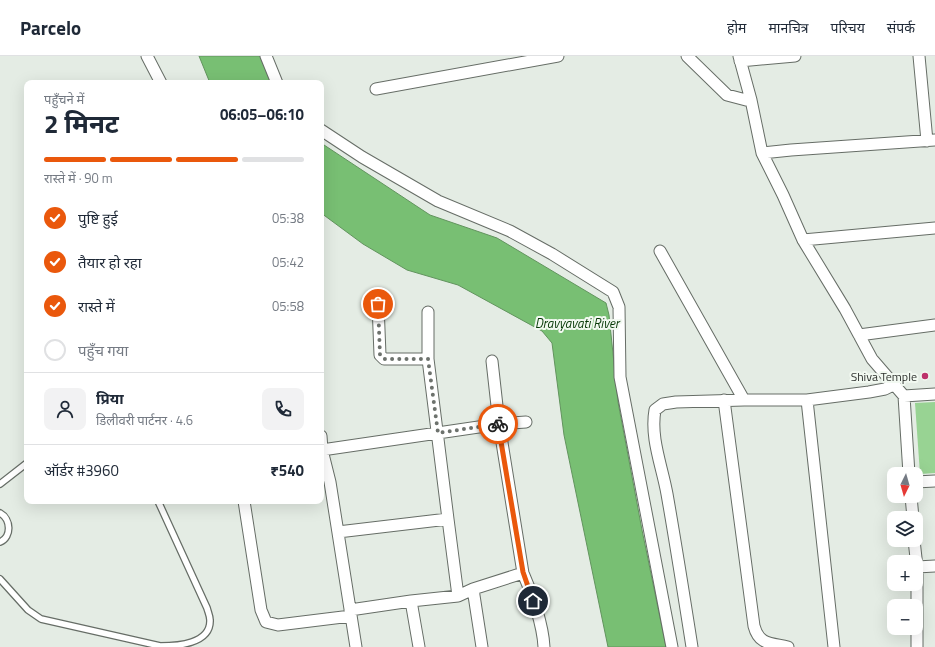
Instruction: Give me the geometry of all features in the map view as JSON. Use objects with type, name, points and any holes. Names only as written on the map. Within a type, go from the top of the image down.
[{"type":"street","points":[[147,56],[159,80]]},
{"type":"street","points":[[266,56],[276,80]]},
{"type":"street","points":[[376,89],[558,56]]},
{"type":"street","points":[[687,56],[727,95],[751,100]]},
{"type":"street","points":[[795,56],[740,58],[751,100],[762,153],[783,194],[803,240],[872,360],[895,384],[904,396],[909,467]]},
{"type":"street","points":[[762,153],[931,141],[919,56]]},
{"type":"street","points":[[324,132],[438,201],[510,232],[552,254],[613,292],[619,307],[620,376],[672,647]]},
{"type":"street","points":[[803,240],[935,228]]},
{"type":"street","points":[[660,251],[744,400]]},
{"type":"street","points":[[378,304],[380,355],[384,359],[428,359]]},
{"type":"street","points":[[428,312],[428,359],[458,596]]},
{"type":"street","points":[[859,335],[935,325]]},
{"type":"street","points":[[492,361],[499,424],[523,572],[533,601],[544,647]]},
{"type":"street","points":[[692,647],[666,486],[654,434],[655,410],[663,404],[676,402],[724,400],[807,400],[869,392],[895,384]]},
{"type":"street","points":[[904,396],[935,394]]},
{"type":"street","points":[[724,400],[754,626],[758,637],[762,641],[788,647]]},
{"type":"street","points":[[807,400],[834,647]]},
{"type":"street","points":[[324,450],[499,424],[526,422]]},
{"type":"street","points":[[324,458],[330,482],[356,647]]},
{"type":"street","points":[[923,482],[935,481]]},
{"type":"street","points":[[244,504],[259,603],[266,622],[278,625],[411,601],[458,596],[473,589],[523,572]]},
{"type":"street","points":[[338,532],[386,525],[448,520]]},
{"type":"street","points":[[923,566],[935,566]]},
{"type":"street","points":[[473,589],[482,647]]},
{"type":"street","points":[[917,591],[917,647]]},
{"type":"street","points":[[411,601],[419,647]]},
{"type":"lane","points":[[0,484],[24,465]]},
{"type":"lane","points":[[0,579],[28,610],[41,619],[160,646],[171,646],[202,638],[210,627],[207,608],[159,504]]},
{"type":"lane","points":[[0,513],[8,521],[9,530],[7,536],[0,542]]},
{"type":"shaded area","points":[[935,402],[935,473],[923,474],[923,467],[920,467],[915,403]]},
{"type":"water","points":[[199,56],[260,56],[271,80],[209,80]]},
{"type":"water","name":"Dravyavati River","points":[[324,145],[430,215],[497,238],[606,303],[609,315],[618,402],[666,647],[608,647],[564,435],[552,343],[542,331],[458,285],[407,270],[363,244],[324,215]]},
{"type":"way so far","points":[[378,304],[380,355],[384,359],[390,360],[428,359],[438,433],[498,424]]},
{"type":"place","name":"Shiva Temple","points":[[925,376]]},
{"type":"route","points":[[498,424],[523,572],[533,601]]}]
